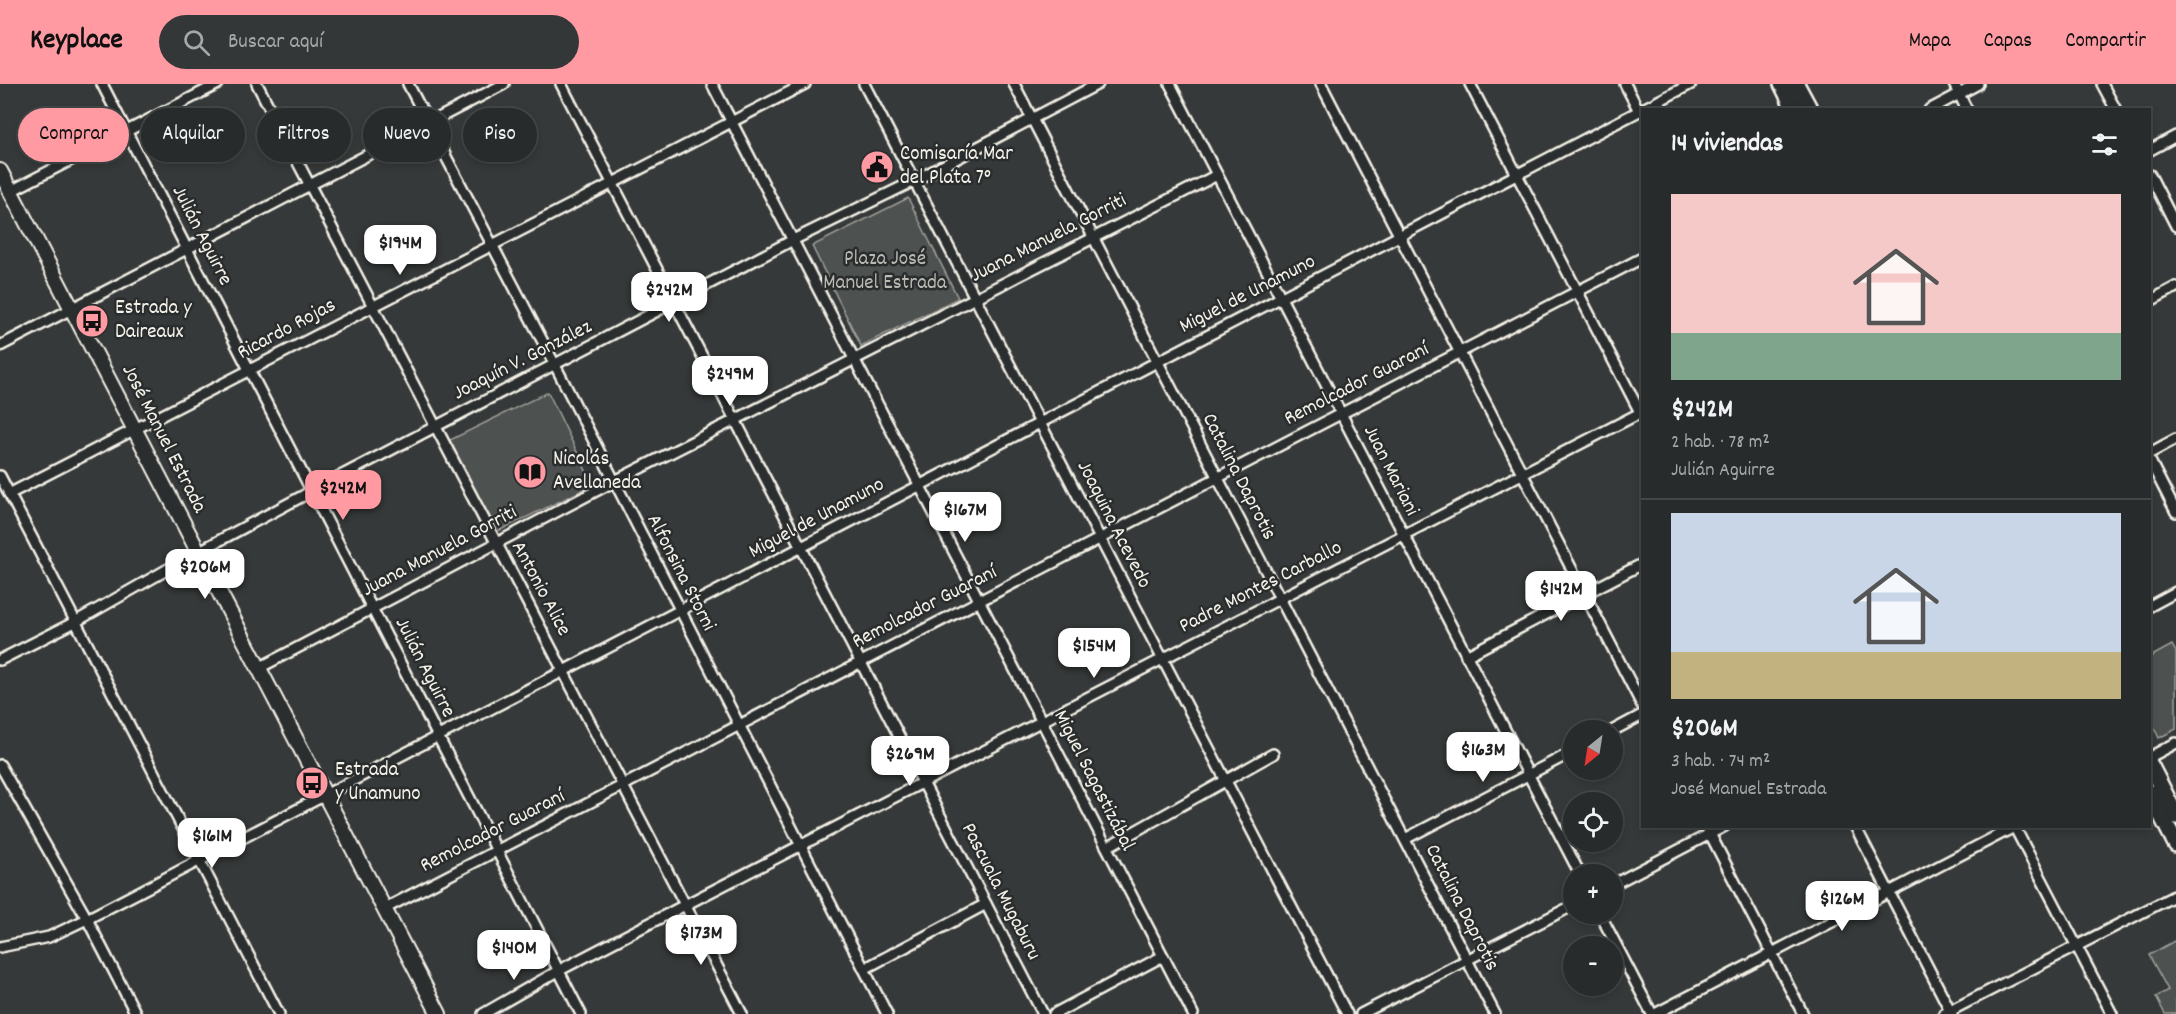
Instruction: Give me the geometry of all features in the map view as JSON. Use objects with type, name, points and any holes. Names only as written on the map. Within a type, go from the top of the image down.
[{"type":"main road","points":[[1782,84],[1794,108]]},
{"type":"main road","points":[[1796,84],[1809,108]]},
{"type":"main road","name":"José Manuel Estrada","points":[[0,171],[439,1014]]},
{"type":"main road","points":[[2151,767],[2176,816]]},
{"type":"main road","points":[[2151,795],[2176,844]]},
{"type":"street","name":"Julián Aguirre","points":[[102,84],[115,108]]},
{"type":"street","points":[[129,130],[218,84]]},
{"type":"street","name":"Antonio Alice","points":[[257,84],[742,1014]]},
{"type":"street","name":"Alfonsina Storni","points":[[408,84],[420,108]]},
{"type":"street","points":[[451,112],[504,84]]},
{"type":"street","name":"Pascuala Mugaburu","points":[[561,84],[1043,1014]]},
{"type":"street","name":"Miguel Sagastizábal","points":[[712,84],[1194,1014]]},
{"type":"street","name":"Ricardo Rojas","points":[[9,494],[372,305],[805,84]]},
{"type":"street","name":"Joaquina Acevedo","points":[[864,84],[1347,1014]]},
{"type":"street","name":"Catalina Daprotis","points":[[1014,84],[1495,1014]]},
{"type":"street","name":"Joaquín V. González","points":[[0,660],[75,622],[312,491],[1098,84]]},
{"type":"street","name":"Juan Mariani","points":[[1170,84],[1575,864]]},
{"type":"street","points":[[1321,84],[1641,703]]},
{"type":"street","points":[[1470,84],[1641,411]]},
{"type":"street","points":[[1625,84],[1639,111]]},
{"type":"street","name":"Miguel de Unamuno","points":[[1645,108],[1691,84]]},
{"type":"street","points":[[1954,84],[1966,108]]},
{"type":"street","points":[[1933,108],[1978,84]]},
{"type":"street","points":[[2102,84],[2115,108]]},
{"type":"street","name":"Miguel de Unamuno","points":[[0,947],[49,937],[87,919],[1639,111]]},
{"type":"street","name":"Julián Aguirre","points":[[129,135],[580,1014]]},
{"type":"street","points":[[2151,149],[2176,136]]},
{"type":"street","points":[[0,346],[363,158]]},
{"type":"street","points":[[11,191],[67,162]]},
{"type":"street","name":"Alfonsina Storni","points":[[448,162],[555,365],[887,1014]]},
{"type":"street","name":"Juana Manuela Gorriti","points":[[259,668],[735,419],[1217,175]]},
{"type":"street","points":[[2151,177],[2176,226]]},
{"type":"street","name":"Remolcador Guaraní","points":[[384,909],[1641,259]]},
{"type":"street","points":[[2151,300],[2176,287]]},
{"type":"street","name":"Padre Montes Carballo","points":[[483,1014],[558,971],[685,905],[1641,414]]},
{"type":"street","points":[[2151,452],[2176,439]]},
{"type":"street","points":[[2151,463],[2176,513]]},
{"type":"street","points":[[0,476],[279,1014]]},
{"type":"street","points":[[1466,656],[1641,565]]},
{"type":"street","points":[[2151,605],[2176,592]]},
{"type":"street","points":[[1623,726],[1641,716]]},
{"type":"street","points":[[2151,756],[2176,743]]},
{"type":"street","points":[[1107,847],[1273,754]]},
{"type":"street","points":[[1405,839],[1563,757]]},
{"type":"street","points":[[0,765],[87,919],[136,1014]]},
{"type":"street","points":[[1856,828],[1949,1013],[2176,895]]},
{"type":"street","points":[[1605,924],[1653,1014],[2013,828]]},
{"type":"street","points":[[2016,828],[2112,1014]]},
{"type":"street","points":[[1623,879],[1708,830],[1803,1014]]},
{"type":"street","points":[[864,969],[986,904]]},
{"type":"street","points":[[1361,1014],[1563,911]]},
{"type":"street","points":[[1054,1014],[1163,956]]},
{"type":"green space","name":"Plaza José Manuel Estrada","points":[[908,198],[958,298],[861,346],[812,246]]},
{"type":"green space","points":[[548,392],[593,485],[492,534],[446,442]]},
{"type":"green space","points":[[2172,645],[2176,652],[2176,729],[2159,738],[2151,721],[2151,656]]},
{"type":"green space","points":[[2176,940],[2176,1014],[2165,1014],[2156,997],[2168,990],[2149,955]]},
{"type":"place","name":"Comisaría Mar del Plata 7°","points":[[877,167]]},
{"type":"place","name":"Estrada y Daireaux","points":[[92,321]]},
{"type":"place","name":"Nicolás Avellaneda","points":[[530,472]]},
{"type":"place","name":"Estrada y Unamuno","points":[[312,783]]}]
